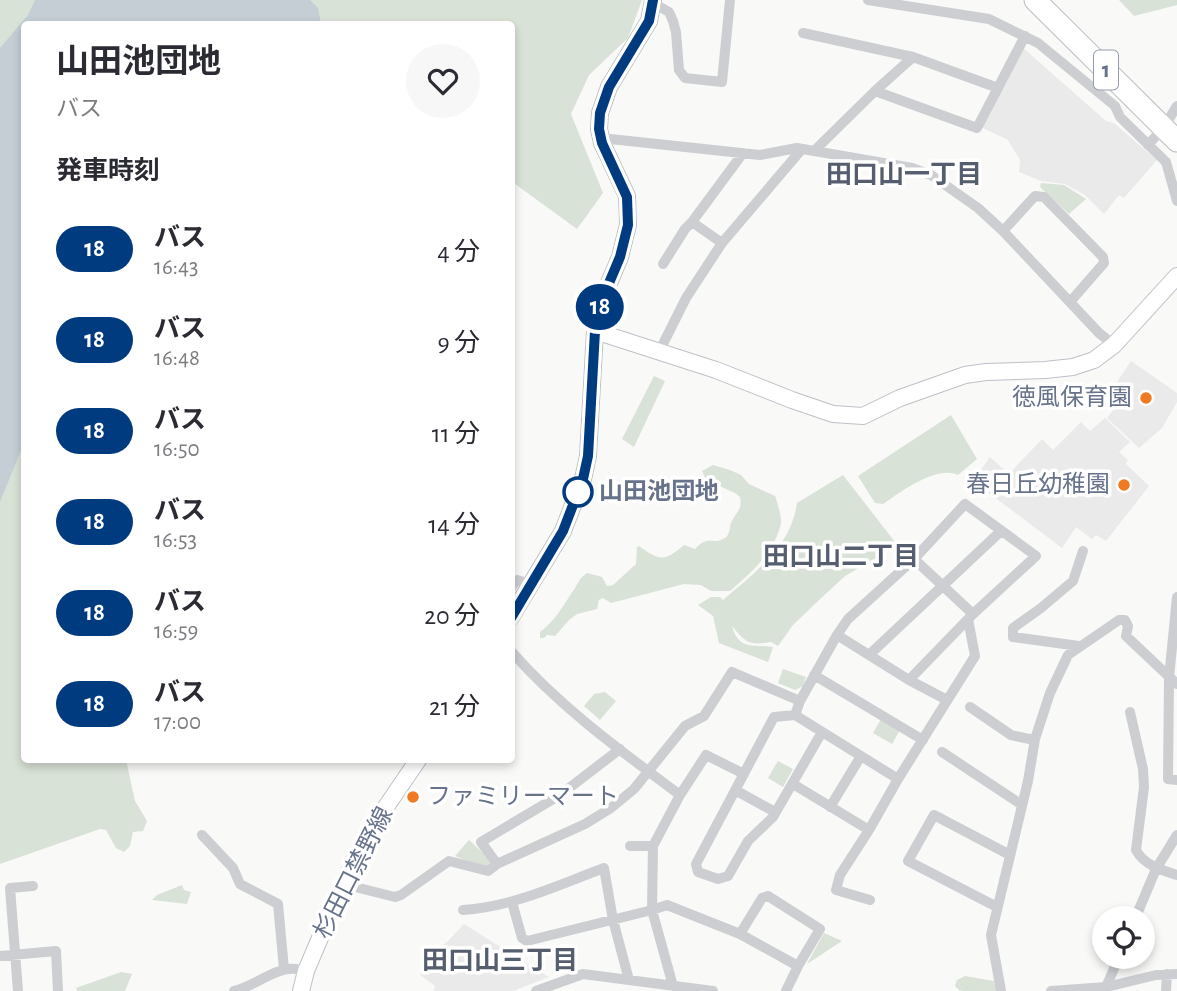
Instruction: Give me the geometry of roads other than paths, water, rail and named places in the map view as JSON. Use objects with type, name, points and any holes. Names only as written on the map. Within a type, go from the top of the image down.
[{"type":"highway","name":"1","points":[[1035,0],[1173,124]]},
{"type":"highway","name":"1","points":[[1048,0],[1173,124]]},
{"type":"main road","points":[[515,610],[563,531],[583,479],[588,456],[595,331],[601,302],[620,257],[628,225],[627,197],[601,138],[600,113],[609,87],[649,21],[653,1]]},
{"type":"main road","points":[[595,331],[716,370],[833,414],[863,416],[900,398],[965,375],[1073,367],[1094,360],[1114,345],[1177,276]]},
{"type":"main road","name":"杉田口禁野線","points":[[301,991],[306,971],[343,884],[377,820],[416,763]]},
{"type":"street","points":[[653,1],[669,12],[673,21],[679,70],[685,78],[722,82],[730,0]]},
{"type":"street","points":[[868,0],[989,19],[1038,43],[1115,106],[1120,117],[1166,162],[1177,201]]},
{"type":"street","points":[[803,33],[913,57],[998,88]]},
{"type":"street","points":[[875,91],[977,128],[1025,36]]},
{"type":"street","points":[[659,352],[686,298],[722,243],[808,150],[913,57]]},
{"type":"street","points":[[1148,145],[1173,124]]},
{"type":"street","points":[[601,138],[760,155],[797,148],[912,167],[931,175],[978,208],[1114,345]]},
{"type":"street","points":[[663,264],[685,229],[743,153]]},
{"type":"street","points":[[1003,231],[1035,196],[1044,197],[1103,257],[1104,263],[1070,302]]},
{"type":"street","points":[[692,222],[722,243]]},
{"type":"street","points":[[795,715],[836,635],[848,619],[914,559],[965,504],[1036,556],[971,616],[909,680]]},
{"type":"street","points":[[869,655],[1001,531]]},
{"type":"street","points":[[1079,646],[1013,637],[1013,628],[1073,581],[1083,551]]},
{"type":"street","points":[[870,900],[835,890],[840,875],[975,656],[971,616],[914,559]]},
{"type":"street","points":[[515,582],[517,580],[530,584]]},
{"type":"street","points":[[1177,597],[1168,779],[1177,780]]},
{"type":"street","points":[[1001,991],[991,935],[1022,805],[1034,740],[1050,693],[1068,655],[1119,620],[1125,620],[1128,626],[1126,636],[1173,681]]},
{"type":"street","points":[[836,635],[947,700]]},
{"type":"street","points":[[515,656],[583,721],[680,795]]},
{"type":"street","points":[[343,884],[395,897],[449,861],[488,871],[497,863],[585,824],[634,789],[685,726],[704,716],[732,673],[800,701]]},
{"type":"street","points":[[814,675],[923,740]]},
{"type":"street","points":[[970,707],[1011,735],[1034,740]]},
{"type":"street","points":[[1130,712],[1143,769],[1144,787],[1136,850],[1156,869],[1177,875]]},
{"type":"street","points":[[822,732],[773,817],[748,841],[727,876],[718,879],[698,872],[696,864],[774,718],[795,715],[898,779]]},
{"type":"street","points":[[497,863],[481,842],[560,796],[620,749]]},
{"type":"street","points":[[942,752],[1022,805]]},
{"type":"street","points":[[673,986],[652,910],[653,846],[680,795],[706,755],[744,774]]},
{"type":"street","points":[[830,807],[861,756]]},
{"type":"street","points":[[793,784],[869,831]]},
{"type":"street","points":[[735,790],[775,812]]},
{"type":"street","points":[[997,907],[908,861],[934,815],[1010,855]]},
{"type":"street","points":[[202,835],[233,868],[240,884],[278,904],[284,970]]},
{"type":"street","points":[[1140,906],[1156,869],[1177,835]]},
{"type":"street","points":[[629,846],[653,846]]},
{"type":"street","points":[[463,910],[512,902],[604,868],[613,920],[629,980]]},
{"type":"street","points":[[18,991],[10,888],[33,886]]},
{"type":"street","points":[[740,934],[762,898],[768,896],[820,929],[786,991]]},
{"type":"street","points":[[512,902],[522,937],[527,941],[667,905],[740,934],[798,966]]},
{"type":"street","points":[[0,956],[56,951],[58,991]]},
{"type":"street","points":[[234,991],[284,970],[292,968],[306,971]]},
{"type":"street","points":[[1106,987],[1114,969]]},
{"type":"street","points":[[536,991],[583,974],[713,991]]},
{"type":"street","points":[[1051,991],[1106,987],[1156,975],[1172,974],[1166,991]]},
{"type":"place","name":"徳風保育園","points":[[1146,398]]},
{"type":"place","name":"春日丘幼稚園","points":[[1124,485]]},
{"type":"place","name":"山田池団地","points":[[578,492]]},
{"type":"place","name":"ファミリーマート","points":[[413,797]]},
{"type":"district","name":"田口山一丁目","points":[[904,175]]},
{"type":"district","name":"田口山二丁目","points":[[841,557]]},
{"type":"district","name":"田口山三丁目","points":[[500,961]]}]
